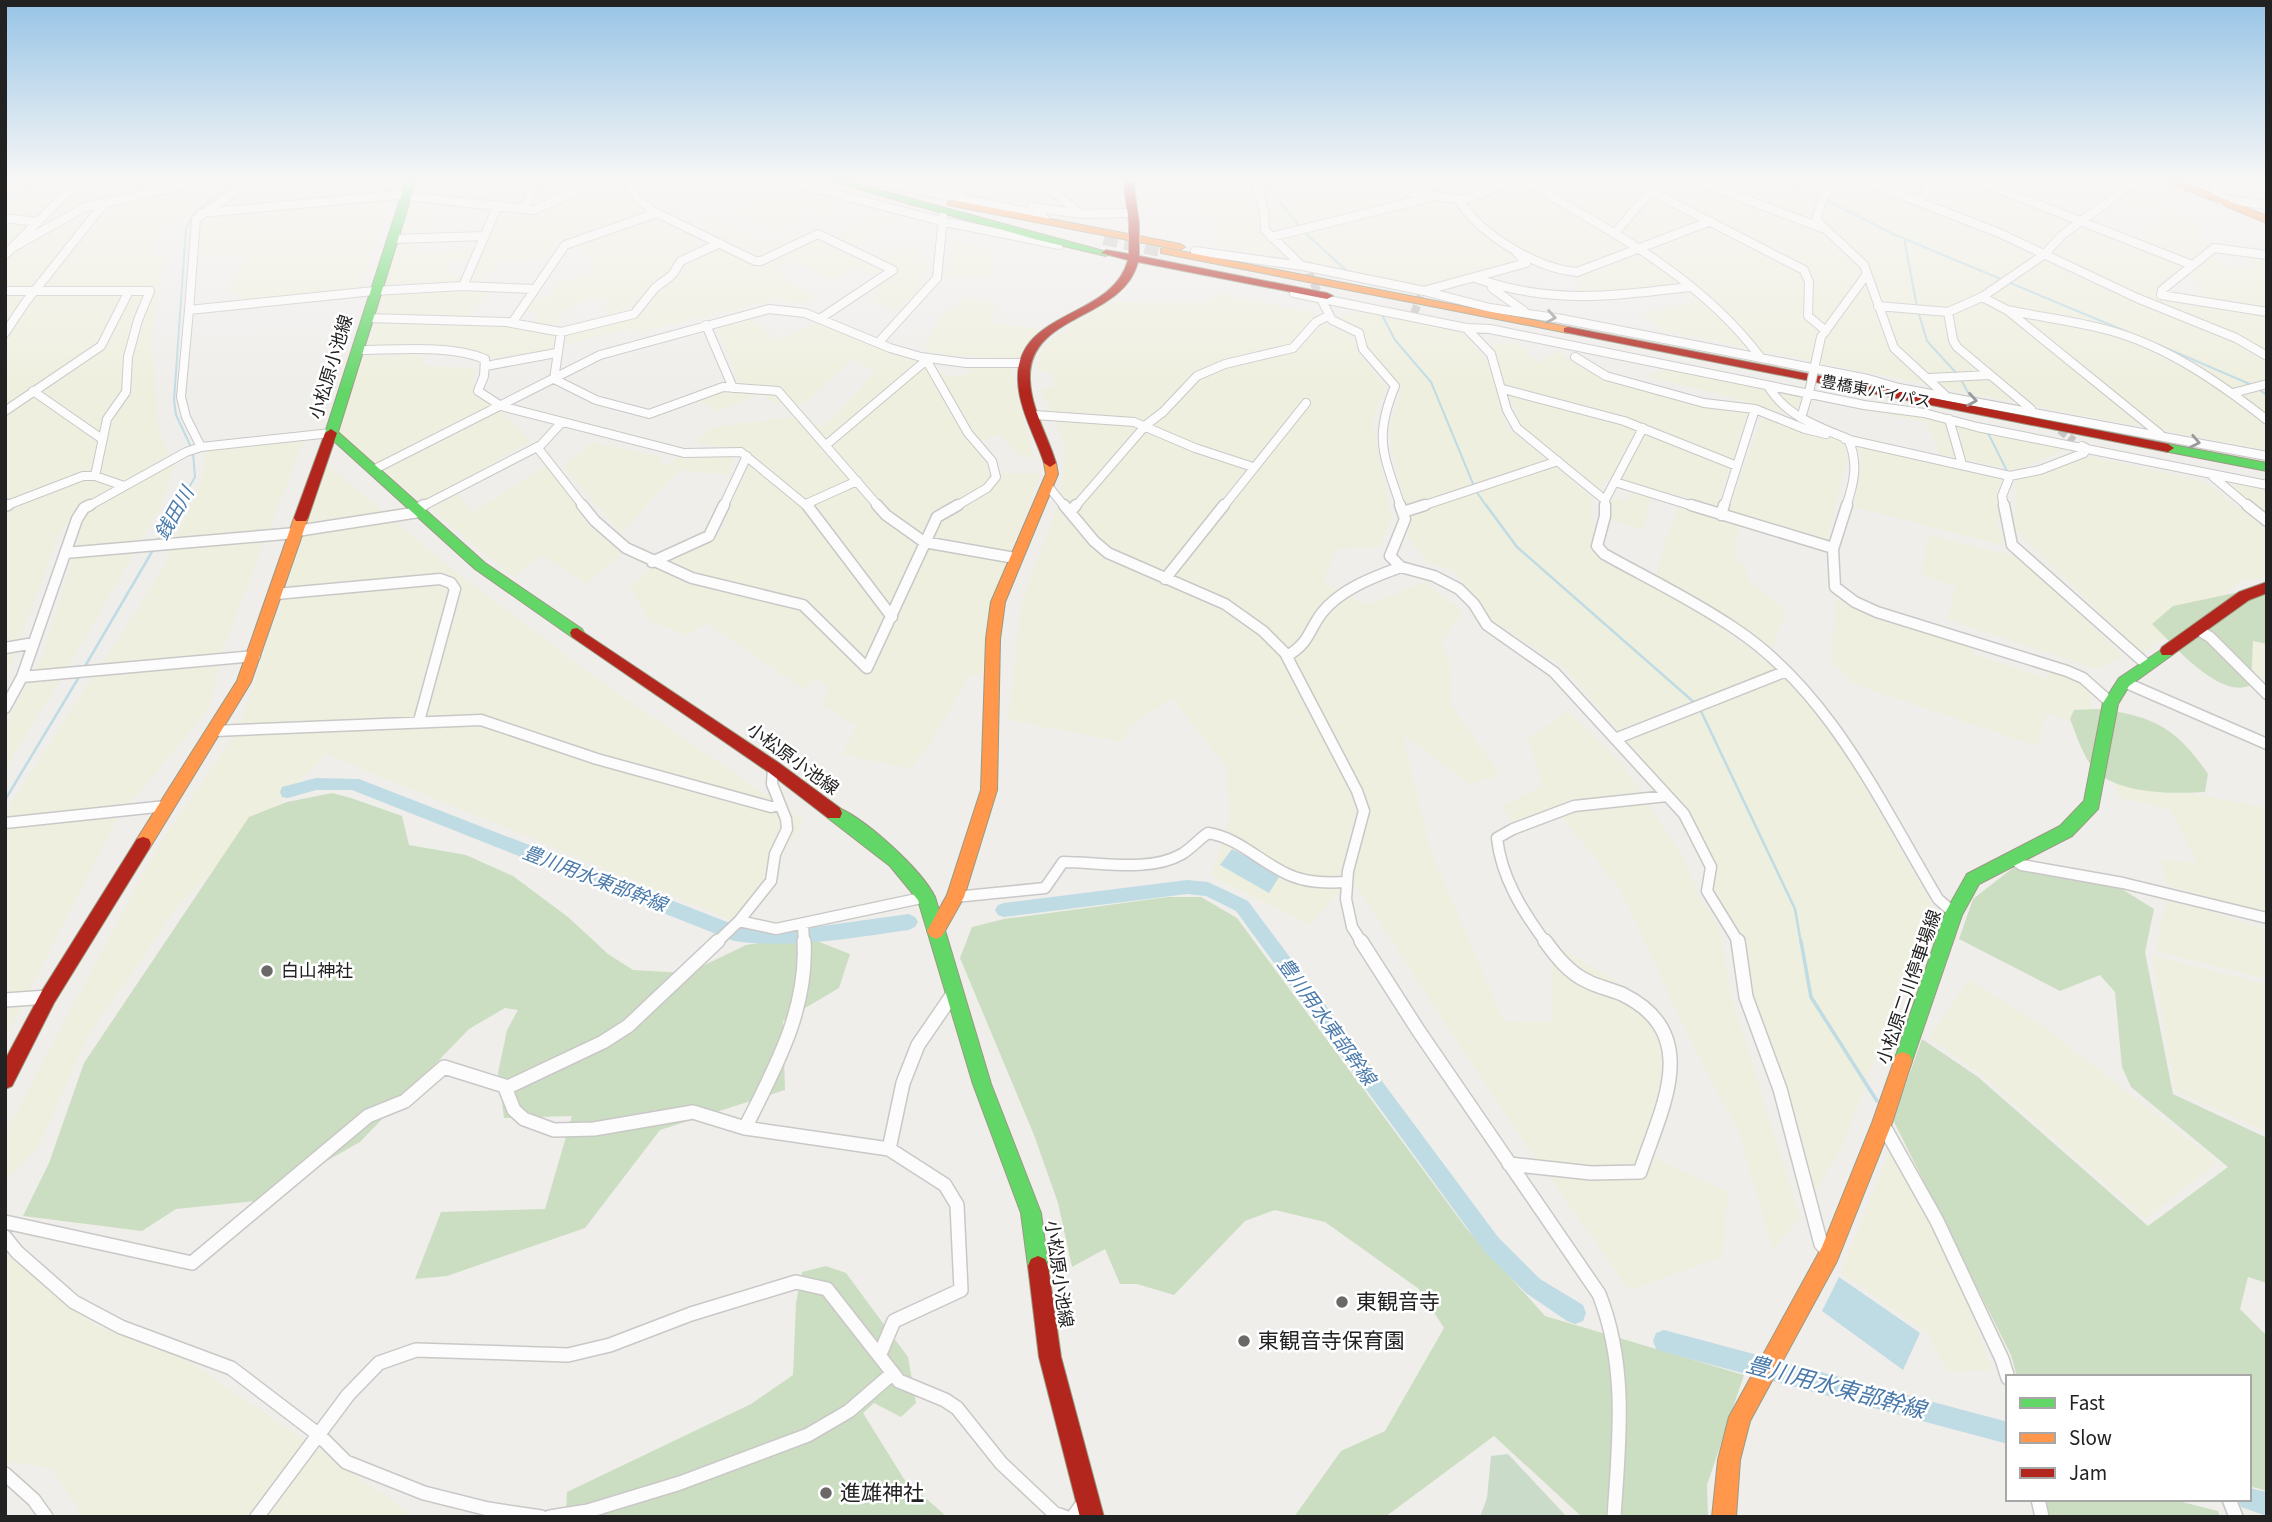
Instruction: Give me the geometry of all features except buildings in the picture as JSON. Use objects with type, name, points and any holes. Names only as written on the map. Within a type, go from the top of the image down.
[{"type":"main road","name":"小松原小池線","points":[[389,249],[331,433],[481,566],[773,766],[894,858],[913,876],[926,897],[953,995],[982,1084],[1031,1213],[1050,1357],[1092,1517]]},
{"type":"main road","points":[[1091,249],[1426,313],[1641,345]]},
{"type":"main road","points":[[936,932],[955,897],[989,790],[993,639],[998,602],[1052,474],[1049,452],[1026,392],[1025,363],[1030,349],[1046,330],[1128,278],[1134,259],[1133,249]]},
{"type":"main road","points":[[1186,249],[1382,293]]},
{"type":"main road","name":"豊橋東バイパス","points":[[1486,314],[1164,253],[1382,293],[2267,467]]},
{"type":"main road","points":[[5,1080],[48,997],[244,682],[331,433]]},
{"type":"main road","name":"小松原二川停車場線","points":[[1724,1517],[1729,1460],[1740,1417],[1830,1254],[1882,1123],[1954,913],[1973,879],[2066,831],[2092,804],[2111,703],[2124,682],[2244,596],[2267,587]]},
{"type":"street","points":[[5,333],[69,249]]},
{"type":"street","points":[[193,249],[181,397],[186,417],[201,447]]},
{"type":"street","points":[[463,286],[479,249]]},
{"type":"street","points":[[512,323],[562,249]]},
{"type":"street","points":[[367,318],[512,323],[561,332],[635,314],[655,288],[672,275],[681,261],[707,249]]},
{"type":"street","points":[[733,249],[758,261],[785,249]]},
{"type":"street","points":[[821,318],[893,270],[849,249]]},
{"type":"street","points":[[878,343],[937,278],[939,249]]},
{"type":"street","points":[[1284,249],[1306,270]]},
{"type":"street","points":[[1423,293],[1526,263],[1514,249]]},
{"type":"street","points":[[1515,249],[1548,267],[1577,272],[1636,249]]},
{"type":"street","points":[[1640,249],[1737,325],[1761,358]]},
{"type":"street","points":[[1763,249],[1804,271],[1809,282],[1808,316],[1826,331]]},
{"type":"street","points":[[1847,249],[1861,261],[1894,348],[1945,395]]},
{"type":"street","points":[[2033,249],[2137,298],[2236,338],[2267,355]]},
{"type":"street","points":[[1878,306],[1948,312],[1982,297],[2049,249]]},
{"type":"street","points":[[2151,249],[2192,265]]},
{"type":"street","points":[[2214,249],[2162,290],[2161,295],[2267,312]]},
{"type":"street","points":[[2223,249],[2267,255]]},
{"type":"street","points":[[1195,251],[1239,254],[1490,308],[2267,456]]},
{"type":"street","points":[[1801,418],[1810,391],[1821,337],[1867,274]]},
{"type":"street","points":[[1216,275],[1466,328],[1490,329],[1768,386],[1810,391],[2267,485]]},
{"type":"street","points":[[1475,278],[1561,299],[1690,287]]},
{"type":"street","points":[[1484,282],[1527,314]]},
{"type":"street","points":[[190,310],[374,291],[463,286],[534,289]]},
{"type":"street","points":[[5,291],[150,291],[138,320],[128,357],[126,392],[107,419],[94,476]]},
{"type":"street","points":[[5,411],[101,346],[129,291]]},
{"type":"street","points":[[1982,297],[2007,310],[2163,436]]},
{"type":"street","points":[[1322,301],[1328,316],[1359,333],[1363,349],[1395,386],[1383,415],[1381,432],[1386,460],[1405,519],[1390,556],[1401,567],[1434,576],[1459,589],[1474,604],[1487,625],[1554,672],[1684,814],[1706,855],[1711,873],[1707,891],[1739,942],[1746,997],[1780,1089],[1821,1244],[1830,1254]]},
{"type":"street","points":[[373,470],[610,351],[785,308],[821,318],[906,354],[986,364],[1025,363]]},
{"type":"street","points":[[2007,310],[2087,325],[2126,336],[2206,374],[2267,420]]},
{"type":"street","points":[[1948,312],[1953,340],[1990,375],[2046,419]]},
{"type":"street","points":[[1071,511],[1146,425],[1163,412],[1196,376],[1225,365],[1293,348],[1316,322],[1328,316]]},
{"type":"street","points":[[705,326],[733,388]]},
{"type":"street","points":[[1466,328],[1491,354],[1507,411],[1517,428],[1605,500]]},
{"type":"street","points":[[554,379],[561,332]]},
{"type":"street","points":[[356,350],[467,352],[480,355],[485,359],[486,366],[478,391],[501,406],[684,453],[735,452],[747,456],[806,504],[892,617]]},
{"type":"street","points":[[486,366],[556,353]]},
{"type":"street","points":[[1575,357],[1606,376],[1704,403],[1755,409],[1805,429],[2010,476],[2040,470],[2084,453],[2086,449]]},
{"type":"street","points":[[827,444],[929,358]]},
{"type":"street","points":[[537,447],[595,522],[621,545],[652,562],[692,578],[803,605],[867,668],[937,517],[987,488],[996,477],[992,461],[961,423],[928,363],[929,358]]},
{"type":"street","points":[[1929,378],[1990,375]]},
{"type":"street","points":[[554,379],[596,400],[649,414],[723,387],[778,391],[827,444],[886,515],[924,542],[1015,558]]},
{"type":"street","points":[[1768,386],[1774,400],[1801,418],[1849,439]]},
{"type":"street","points":[[2233,393],[2259,386]]},
{"type":"street","points":[[1503,389],[1643,428],[1737,466]]},
{"type":"street","points":[[33,391],[102,439]]},
{"type":"street","points":[[1164,579],[1306,402]]},
{"type":"street","points":[[1721,515],[1755,409]]},
{"type":"street","points":[[1035,415],[1091,417],[1146,425],[1195,448],[1253,467]]},
{"type":"street","points":[[1950,419],[1962,464]]},
{"type":"street","points":[[65,553],[296,532],[418,511],[537,447],[562,422]]},
{"type":"street","points":[[1643,428],[1605,500],[1605,516],[1597,546],[1604,554],[1735,628],[1784,672],[1835,727],[1938,899],[1954,913]]},
{"type":"street","points":[[5,708],[22,677],[77,520],[84,508],[186,452],[201,447],[331,433]]},
{"type":"street","points":[[1849,439],[1856,464],[1849,506],[1833,548],[1835,587],[1851,601],[1877,612],[2075,674],[2111,703]]},
{"type":"street","points":[[2074,441],[2086,449]]},
{"type":"street","points":[[652,562],[709,536],[747,456]]},
{"type":"street","points":[[1403,512],[1558,461]]},
{"type":"street","points":[[2208,473],[2267,522]]},
{"type":"street","points":[[5,506],[75,478],[94,476],[124,486]]},
{"type":"street","points":[[2010,476],[2002,496],[2012,545],[2146,664]]},
{"type":"street","points":[[806,504],[857,481]]},
{"type":"street","points":[[1615,482],[1833,548]]},
{"type":"street","points":[[1048,486],[1094,541],[1108,553],[1215,599],[1244,616],[1287,656],[1357,791],[1364,811],[1352,849],[1347,882],[1346,899],[1355,935],[1600,1294],[1607,1309],[1619,1367],[1620,1392],[1614,1517]]},
{"type":"street","points":[[1287,656],[1303,648],[1327,607],[1358,587],[1401,567]]},
{"type":"street","points":[[276,594],[405,581],[440,579],[452,583],[455,589],[419,721]]},
{"type":"street","points":[[2197,629],[2210,637],[2267,694]]},
{"type":"street","points":[[5,648],[34,643]]},
{"type":"street","points":[[22,677],[255,656]]},
{"type":"street","points":[[1615,739],[1784,672]]},
{"type":"street","points":[[2124,682],[2267,744]]},
{"type":"street","points":[[214,731],[481,720],[597,759],[771,807],[779,805]]},
{"type":"street","points":[[5,1222],[192,1263],[368,1116],[405,1101],[444,1067],[508,1087],[603,1042],[628,1026],[739,922],[771,881],[775,854],[787,829],[786,818],[772,784],[773,766]]},
{"type":"street","points":[[1509,1164],[1591,1172],[1640,1172],[1672,1069],[1672,1049],[1652,1015],[1623,995],[1581,979],[1566,968],[1549,948],[1514,892],[1503,866],[1497,838],[1502,833],[1574,806],[1667,796]]},
{"type":"street","points":[[5,823],[166,806]]},
{"type":"street","points":[[955,897],[1045,888],[1063,862],[1120,863],[1171,858],[1183,853],[1208,833],[1228,838],[1288,874],[1321,883],[1347,882]]},
{"type":"street","points":[[2013,859],[2022,865],[2123,883],[2267,919]]},
{"type":"street","points":[[739,922],[776,929],[926,897]]},
{"type":"street","points":[[745,1128],[784,1051],[803,982],[803,925]]},
{"type":"street","points":[[889,1149],[903,1083],[918,1045],[953,995]]},
{"type":"street","points":[[5,1000],[48,997]]},
{"type":"street","points":[[508,1087],[506,1090],[514,1110],[524,1119],[554,1130],[594,1129],[693,1112],[745,1128],[889,1149],[945,1185],[957,1205],[961,1242],[961,1290],[894,1321],[880,1354]]},
{"type":"street","points":[[1882,1123],[1937,1221],[2007,1375]]},
{"type":"street","points":[[5,1237],[17,1252],[74,1302],[121,1326],[232,1367],[319,1435],[346,1462],[424,1493],[488,1510],[541,1517]]},
{"type":"street","points":[[257,1517],[366,1374],[379,1363],[416,1350],[568,1355],[610,1345],[703,1310],[796,1282],[827,1289],[899,1381],[945,1400],[957,1408],[1001,1463],[1054,1513],[1065,1517]]},
{"type":"street","points":[[550,1517],[588,1511],[680,1483],[808,1435],[849,1411],[892,1373]]},
{"type":"street","points":[[7,1479],[34,1500],[46,1517]]},
{"type":"street","points":[[1073,1517],[1087,1497]]},
{"type":"green space","points":[[5,249],[153,249],[149,257],[164,256],[152,341],[159,431],[170,458],[117,484],[77,509],[59,534],[5,682]]},
{"type":"green space","points":[[198,249],[372,249],[359,290],[240,302],[235,292],[227,293],[249,254],[197,257]]},
{"type":"green space","points":[[393,249],[474,250],[469,260],[451,262],[445,273],[467,275],[461,283],[383,287]]},
{"type":"green space","points":[[484,249],[552,249],[541,261],[503,261],[476,287],[491,287],[471,315],[371,317],[376,291],[467,286]]},
{"type":"green space","points":[[577,249],[690,249],[685,252],[674,271],[652,285],[630,309],[606,315],[605,299],[584,300],[562,312],[556,325],[535,322],[539,312],[522,310],[532,300],[549,297],[556,283],[591,272],[594,261]]},
{"type":"green space","points":[[702,249],[726,249],[757,263],[783,249],[848,249],[886,266],[880,276],[858,268],[831,283],[815,274],[817,269],[794,261],[775,269],[790,279],[789,284],[816,295],[804,305],[775,300],[641,332],[627,329],[567,344],[568,332],[644,311],[662,287],[683,273],[693,254]]},
{"type":"green space","points":[[745,249],[772,249],[759,256]]},
{"type":"green space","points":[[898,249],[913,249],[931,263],[916,295],[897,311],[870,301],[876,294],[869,290],[898,268],[881,258]]},
{"type":"green space","points":[[951,249],[983,249],[993,252],[992,276],[946,278]]},
{"type":"green space","points":[[1236,249],[2211,249],[2222,266],[2250,267],[2243,254],[2267,258],[2267,450],[2037,407],[1660,330],[1643,312],[1698,302],[1682,288],[1576,294],[1581,279],[1529,263],[1430,288]],"holes":[[[2191,270],[2205,302],[2173,298],[2166,289]]]},
{"type":"green space","points":[[1217,293],[1318,314],[1321,323],[1349,334],[1361,356],[1387,388],[1372,420],[1392,518],[1380,547],[1337,549],[1323,581],[1366,605],[1426,582],[1463,612],[1442,642],[1450,661],[1451,704],[1500,775],[1469,784],[1403,735],[1431,851],[1504,1021],[1553,1022],[1552,943],[1651,1002],[1667,1067],[1641,1151],[1728,1192],[1723,1257],[1629,1290],[1507,1117],[1351,879],[1309,925],[1211,876],[1230,817],[1226,766],[1172,698],[1130,726],[1122,742],[1008,720],[1021,606],[1061,493],[1065,444],[1040,389],[1056,386],[1051,372],[1037,370],[1044,347],[1072,324],[1110,302],[1211,301]]},
{"type":"green space","points":[[963,297],[996,303],[992,322],[1039,329],[1018,359],[950,355],[922,349],[941,317]]},
{"type":"green space","points":[[1362,310],[1463,331],[1491,366],[1507,428],[1547,460],[1406,506],[1398,480],[1389,429],[1401,391],[1369,348],[1362,332],[1336,318]]},
{"type":"green space","points":[[750,318],[777,340],[817,323],[927,363],[949,377],[970,373],[960,362],[1012,365],[1019,405],[1035,459],[1017,453],[999,434],[979,442],[994,473],[1041,474],[991,603],[983,673],[970,676],[930,744],[911,769],[843,754],[856,726],[823,705],[829,691],[818,678],[803,689],[707,623],[687,635],[649,621],[629,586],[661,560],[720,534],[750,453],[697,442],[712,427],[792,417],[824,427],[876,371],[852,360],[801,406],[771,402],[762,392],[719,411],[696,400],[735,385],[738,381],[715,324]]},
{"type":"green space","points":[[375,322],[493,322],[558,332],[556,350],[486,358],[479,350],[367,347]]},
{"type":"green space","points":[[1517,343],[1539,363],[1558,351],[1602,377],[1749,410],[1717,506],[1607,477],[1599,491],[1521,427],[1497,358],[1488,347]]},
{"type":"green space","points":[[421,355],[426,366],[476,368],[473,384],[493,401],[530,441],[452,487],[473,512],[550,463],[589,527],[626,551],[586,584],[542,555],[513,577],[337,433],[364,356]]},
{"type":"green space","points":[[1673,369],[1935,416],[2069,448],[2018,470],[1940,455],[1927,423],[1806,397],[1800,418],[1716,393],[1643,376]]},
{"type":"green space","points":[[1763,415],[1840,436],[1848,456],[1826,543],[1728,511]]},
{"type":"green space","points":[[1852,440],[2003,478],[1998,527],[2021,550],[1854,507],[1861,457]]},
{"type":"green space","points":[[304,441],[223,649],[209,709],[118,818],[5,1039],[5,818],[14,798],[159,575],[200,485],[208,450]]},
{"type":"green space","points":[[593,442],[662,457],[660,463],[671,465],[679,451],[733,455],[730,475],[680,470],[621,533],[563,466]]},
{"type":"green space","points":[[2087,456],[2204,481],[2267,529],[2267,578],[2242,580],[2142,654],[2015,530],[2016,478]]},
{"type":"green space","points":[[175,463],[161,507],[67,670],[5,769],[5,725],[43,654],[87,510]]},
{"type":"green space","points":[[327,464],[444,562],[593,676],[804,821],[738,923],[326,754],[178,906],[87,1038],[39,1146],[5,1182],[5,1133],[153,855],[240,726]]},
{"type":"green space","points":[[1554,465],[1592,498],[1594,548],[1609,562],[1709,619],[1777,669],[1617,730],[1565,668],[1491,620],[1452,570],[1429,563],[1407,536],[1413,514]]},
{"type":"green space","points":[[2222,482],[2267,490],[2267,517]]},
{"type":"green space","points":[[1631,490],[1652,496],[1643,530],[1605,519],[1610,498],[1629,501]]},
{"type":"green space","points":[[1679,505],[1740,523],[1734,557],[1746,566],[1747,579],[1786,611],[1771,652],[1656,579],[1664,543]]},
{"type":"green space","points":[[1928,535],[2024,559],[2124,657],[2097,669],[1948,620],[1955,586],[1921,574]]},
{"type":"green space","points":[[2267,581],[2267,644],[2253,641],[2251,685],[2239,688],[2211,678],[2152,624],[2173,606],[2244,591]]},
{"type":"green space","points":[[1835,599],[1971,637],[1973,654],[2046,678],[2050,663],[2093,680],[2090,726],[2047,714],[2037,746],[1856,685],[1832,663]]},
{"type":"green space","points":[[2267,605],[2267,689],[2210,633]]},
{"type":"green space","points":[[1785,678],[1834,733],[1937,914],[1900,989],[1845,1142],[1815,1193],[1772,1053],[1754,1006],[1740,934],[1712,889],[1715,865],[1679,801],[1627,741]]},
{"type":"green space","points":[[2096,709],[2133,715],[2173,734],[2208,774],[2205,792],[2134,789],[2108,780],[2098,773],[2085,755],[2070,719],[2074,710]]},
{"type":"green space","points":[[1567,711],[1623,765],[1687,862],[1700,899],[1720,928],[1731,994],[1800,1217],[1773,1251],[1738,1131],[1688,1036],[1621,891],[1559,813],[1514,825],[1502,806],[1542,787],[1528,738]]},
{"type":"green space","points":[[2133,782],[2267,808],[2267,864],[2264,869],[2267,871],[2267,913],[2166,885],[2160,859],[2197,863],[2171,810],[2119,797],[2116,784]]},
{"type":"green space","points":[[332,793],[402,816],[409,845],[466,855],[513,876],[568,917],[608,954],[633,970],[688,973],[746,945],[804,936],[850,954],[839,988],[783,1021],[785,1090],[660,1130],[585,1228],[447,1276],[415,1279],[441,1212],[545,1209],[572,1116],[504,1118],[498,1073],[507,1030],[518,1010],[505,1008],[469,1029],[360,1142],[256,1201],[176,1209],[142,1231],[23,1216],[49,1163],[84,1063],[249,817],[287,802]]},
{"type":"green space","points":[[2014,867],[2120,888],[2154,909],[2145,952],[2173,1094],[2267,1138],[2267,1283],[2248,1277],[2240,1309],[2267,1336],[2267,1491],[2251,1487],[2251,1375],[2016,1375],[2011,1355],[1893,1120],[1922,1039],[1978,1077],[2148,1226],[2228,1167],[2131,1087],[2122,1067],[2115,992],[2100,975],[2060,991],[1959,939],[1973,899]]},
{"type":"green space","points":[[1168,897],[1201,897],[1237,918],[1466,1228],[1545,1316],[1744,1375],[1707,1485],[1708,1517],[1582,1517],[1494,1436],[1385,1517],[1294,1517],[1341,1451],[1385,1431],[1444,1328],[1419,1289],[1325,1222],[1275,1210],[1245,1221],[1174,1295],[1137,1284],[1120,1284],[1105,1249],[1072,1267],[1058,1203],[1034,1135],[960,958],[972,927],[1004,919]]},
{"type":"green space","points":[[2166,898],[2262,928],[2267,955],[2267,979],[2156,951]]},
{"type":"green space","points":[[2152,956],[2267,984],[2267,1132],[2175,1090]]},
{"type":"green space","points":[[1969,979],[2042,1026],[2218,1162],[2146,1219],[1983,1076],[1929,1037]]},
{"type":"green space","points":[[1891,1147],[1953,1266],[1993,1370],[1947,1372],[1926,1332],[1841,1273]]},
{"type":"green space","points":[[5,1243],[95,1326],[180,1355],[416,1517],[82,1517],[52,1469],[12,1462],[5,1467]]},
{"type":"green space","points":[[826,1266],[846,1273],[908,1357],[916,1403],[901,1417],[874,1403],[863,1413],[904,1479],[947,1517],[566,1517],[567,1492],[751,1404],[793,1375],[796,1303],[802,1272]]},
{"type":"green space","points":[[1508,1454],[1567,1517],[1480,1517],[1487,1498],[1491,1456]]},
{"type":"green space","points":[[2036,1501],[2178,1501],[2218,1511],[2220,1517],[2048,1517]]},
{"type":"water","points":[[1232,849],[1281,874],[1269,893],[1220,865]]},
{"type":"water","points":[[1839,1277],[1920,1333],[1903,1370],[1822,1311]]},
{"type":"waterway","name":"銭田川","points":[[185,249],[174,400],[176,415],[191,447]]},
{"type":"waterway","points":[[1323,249],[1349,273]]},
{"type":"waterway","points":[[1906,249],[1917,307]]},
{"type":"waterway","points":[[1929,249],[2130,333]]},
{"type":"waterway","points":[[1918,311],[1927,341],[1958,375]]},
{"type":"waterway","points":[[1381,313],[1395,340],[1431,382],[1476,491],[1487,507]]},
{"type":"waterway","points":[[2159,345],[2252,385]]},
{"type":"waterway","points":[[1960,378],[1970,396]]},
{"type":"waterway","points":[[2258,389],[2267,395]]},
{"type":"waterway","points":[[1988,433],[2007,471]]},
{"type":"waterway","name":"銭田川","points":[[178,507],[195,477],[193,453]]},
{"type":"waterway","name":"銭田川","points":[[158,541],[179,505]]},
{"type":"waterway","points":[[1486,505],[1517,547],[1696,704]]},
{"type":"waterway","name":"銭田川","points":[[84,668],[153,550]]},
{"type":"waterway","name":"銭田川","points":[[5,800],[79,677]]},
{"type":"waterway","points":[[1700,709],[1795,909],[1801,943]]},
{"type":"waterway","name":"豊川用水東部幹線","points":[[288,792],[316,784],[353,784],[734,933],[800,936],[909,922]]},
{"type":"waterway","name":"豊川用水東部幹線","points":[[1004,910],[1187,887],[1208,889],[1242,906],[1491,1244],[1533,1286],[1575,1313]]},
{"type":"waterway","points":[[1801,941],[1811,997],[1877,1101]]},
{"type":"waterway","name":"豊川用水東部幹線","points":[[1664,1341],[2006,1432]]},
{"type":"waterway","name":"豊川用水東部幹線","points":[[2251,1500],[2267,1504]]},
{"type":"tunnel","points":[[1156,249],[1165,251]]},
{"type":"tunnel","points":[[1309,273],[1322,301]]},
{"type":"tunnel","points":[[1414,313],[1421,296]]},
{"type":"tunnel","points":[[2051,423],[2074,441]]},
{"type":"traffic: fast","points":[[389,249],[331,433],[480,566],[577,633]]},
{"type":"traffic: fast","points":[[1089,249],[1106,253]]},
{"type":"traffic: fast","points":[[2168,448],[2267,467]]},
{"type":"traffic: fast","points":[[1903,1061],[1954,913],[1973,879],[2066,831],[2092,804],[2111,703],[2124,682],[2167,651]]},
{"type":"traffic: fast","points":[[834,813],[896,861],[926,897],[982,1084],[1031,1213],[1038,1266]]},
{"type":"traffic: slow","points":[[1165,251],[1568,330]]},
{"type":"traffic: slow","points":[[936,931],[955,897],[989,790],[993,639],[998,602],[1052,474],[1050,463]]},
{"type":"traffic: slow","points":[[143,844],[244,682],[301,518]]},
{"type":"traffic: slow","points":[[1724,1517],[1729,1460],[1740,1417],[1830,1254],[1882,1123],[1903,1061]]},
{"type":"traffic: jam","points":[[1050,463],[1026,394],[1024,371],[1030,351],[1041,336],[1056,325],[1108,297],[1122,285],[1131,268],[1135,249]]},
{"type":"traffic: jam","points":[[1106,253],[1327,296]]},
{"type":"traffic: jam","points":[[1568,330],[2168,448]]},
{"type":"traffic: jam","points":[[301,518],[331,433]]},
{"type":"traffic: jam","points":[[2167,651],[2244,596],[2267,587]]},
{"type":"traffic: jam","points":[[577,633],[773,767],[834,813]]},
{"type":"traffic: jam","points":[[5,1080],[48,997],[143,844]]},
{"type":"traffic: jam","points":[[1038,1266],[1050,1357],[1092,1517]]},
{"type":"place","name":"白山神社","points":[[267,971]]},
{"type":"place","name":"東観音寺","points":[[1342,1302]]},
{"type":"place","name":"東観音寺保育園","points":[[1244,1341]]},
{"type":"place","name":"進雄神社","points":[[826,1493]]}]
